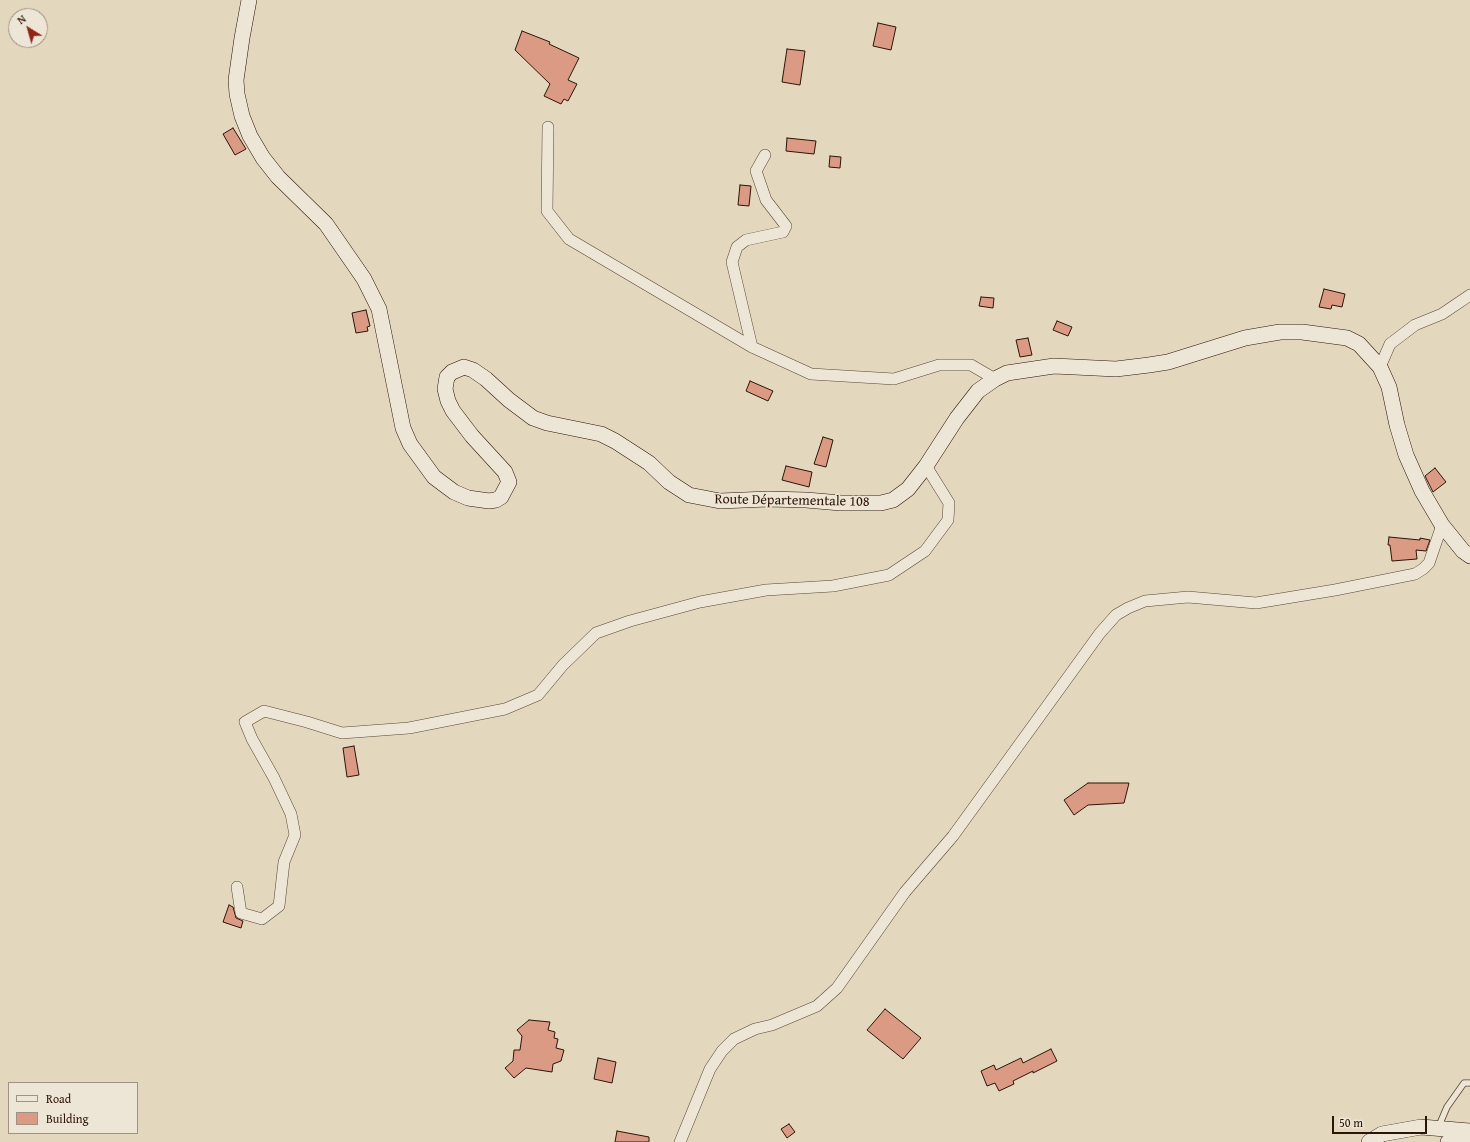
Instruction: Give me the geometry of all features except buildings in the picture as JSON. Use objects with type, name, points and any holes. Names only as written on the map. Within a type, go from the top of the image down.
[{"type":"main road","name":"Route Départementale 108","points":[[249,0],[236,80],[237,94],[242,116],[250,136],[263,158],[278,177],[326,224],[364,279],[379,309],[403,428],[416,453],[434,477],[454,492],[468,498],[489,501],[496,500],[501,496],[509,482],[505,472],[472,436],[448,401],[445,389],[447,377],[452,372],[464,367],[473,370],[486,379],[509,400],[533,418],[547,423],[601,434],[615,441],[648,463],[669,482],[689,495],[720,501],[768,499],[841,503],[881,503],[893,500],[901,495],[915,481],[957,418],[978,391],[995,379],[1007,373],[1054,366],[1116,369],[1168,362],[1245,338],[1280,332],[1302,332],[1347,338],[1359,344],[1380,367],[1389,387],[1397,425],[1406,455],[1422,491],[1442,524],[1463,551],[1470,556]]},
{"type":"main road","points":[[1369,1142],[1382,1134],[1421,1127],[1470,1131]]},
{"type":"main road","points":[[1448,1142],[1470,1137]]},
{"type":"street","points":[[548,127],[547,211],[569,238],[752,347],[810,374],[894,378],[939,365],[970,365],[995,379]]},
{"type":"street","points":[[752,347],[732,262],[737,247],[746,240],[783,232],[786,226],[766,200],[756,171],[765,155]]},
{"type":"street","points":[[1380,367],[1390,344],[1415,325],[1442,314],[1470,295]]},
{"type":"street","points":[[237,887],[241,913],[262,919],[279,906],[284,862],[295,835],[291,814],[274,778],[252,739],[245,722],[264,711],[342,733],[409,728],[505,709],[538,695],[563,665],[596,633],[630,620],[700,602],[766,590],[833,586],[889,575],[925,551],[948,520],[949,504],[926,466]]},
{"type":"street","points":[[680,1142],[710,1069],[722,1051],[734,1039],[817,1006],[837,988],[905,892],[953,836],[1100,633],[1116,615],[1145,601],[1188,597],[1256,603],[1335,590],[1415,574],[1429,563],[1442,524]]},
{"type":"lane","points":[[1438,1128],[1447,1108],[1464,1083],[1470,1083]]}]
